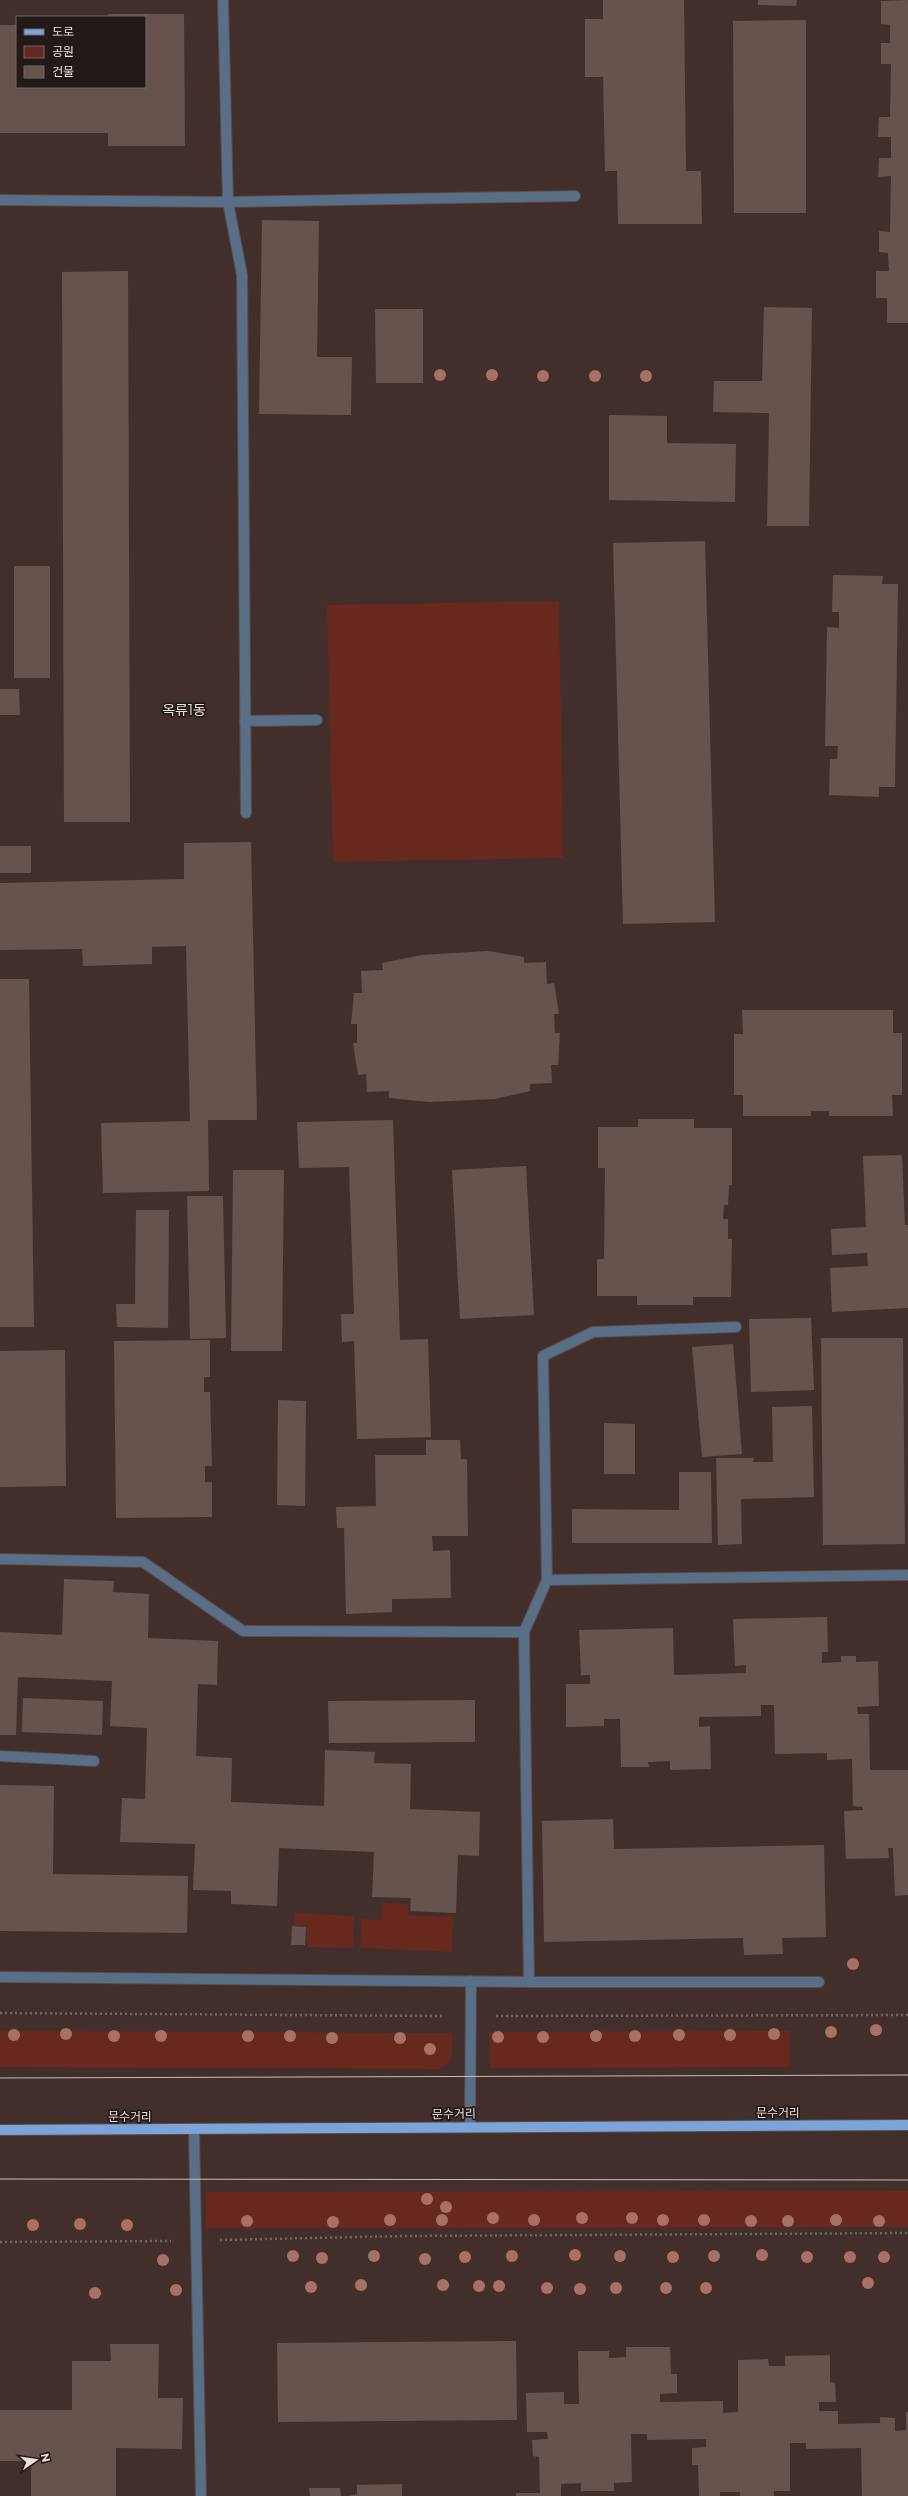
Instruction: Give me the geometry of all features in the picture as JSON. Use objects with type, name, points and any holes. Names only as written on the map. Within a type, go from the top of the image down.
[{"type":"main road","name":"문수거리","points":[[0,2130],[194,2130],[470,2126],[908,2126]]},
{"type":"street","points":[[223,0],[228,202],[242,275],[246,813]]},
{"type":"street","points":[[0,200],[228,202],[575,196]]},
{"type":"street","points":[[246,721],[316,720]]},
{"type":"street","points":[[529,1982],[524,1632],[547,1580],[543,1356],[594,1332],[736,1327]]},
{"type":"street","points":[[0,1559],[143,1562],[243,1631],[524,1632]]},
{"type":"street","points":[[547,1580],[908,1575]]},
{"type":"street","points":[[0,1756],[94,1761]]},
{"type":"street","points":[[0,1977],[529,1982],[819,1982]]},
{"type":"street","points":[[470,2126],[471,1981]]},
{"type":"street","points":[[194,2130],[201,2496]]},
{"type":"path","points":[[0,2242],[412,2236],[908,2233]]},
{"type":"green space","points":[[559,601],[563,858],[333,862],[327,605]]},
{"type":"green space","points":[[382,1903],[408,1904],[408,1915],[453,1917],[452,1952],[360,1948],[361,1919],[381,1920]]},
{"type":"green space","points":[[294,1913],[354,1916],[353,1948],[307,1947],[307,1925],[295,1925]]},
{"type":"green space","points":[[0,2031],[452,2033],[452,2050],[450,2061],[447,2065],[443,2068],[437,2069],[0,2067]]},
{"type":"green space","points":[[789,2031],[789,2067],[490,2068],[489,2032]]},
{"type":"green space","points":[[908,2191],[908,2227],[206,2228],[206,2192]]},
{"type":"building","points":[[603,0],[684,0],[686,171],[701,171],[702,224],[618,224],[617,171],[605,171],[603,77],[585,77],[585,19],[603,19]]},
{"type":"building","points":[[758,0],[797,0],[796,6],[758,5]]},
{"type":"building","points":[[908,0],[908,323],[887,323],[887,298],[876,298],[876,271],[889,271],[888,253],[879,252],[879,231],[890,232],[891,176],[878,177],[879,158],[891,158],[891,137],[878,137],[879,117],[890,117],[891,64],[881,64],[881,43],[890,43],[890,25],[881,24],[881,1]]},
{"type":"building","points":[[108,14],[184,14],[185,146],[108,146],[108,133],[0,133],[0,25],[16,25],[16,88],[146,88],[146,16],[108,16]]},
{"type":"building","points":[[806,20],[806,213],[734,213],[733,21]]},
{"type":"building","points":[[262,220],[319,221],[317,357],[352,357],[351,415],[259,414]]},
{"type":"building","points":[[128,271],[130,822],[64,822],[62,272]]},
{"type":"building","points":[[764,307],[812,308],[809,526],[767,526],[769,413],[713,412],[714,381],[762,381]]},
{"type":"building","points":[[375,309],[423,309],[423,383],[376,383]]},
{"type":"building","points":[[609,415],[667,416],[667,443],[736,444],[735,502],[609,500]]},
{"type":"building","points":[[705,541],[715,922],[623,924],[613,543]]},
{"type":"building","points":[[14,566],[50,566],[50,678],[14,678]]},
{"type":"building","points":[[833,575],[883,576],[882,584],[898,584],[895,787],[879,787],[879,797],[829,795],[830,759],[837,759],[838,746],[825,746],[827,627],[839,628],[839,612],[832,612]]},
{"type":"building","points":[[0,689],[19,689],[20,715],[0,715]]},
{"type":"building","points":[[251,842],[257,1120],[208,1120],[209,1191],[103,1193],[101,1123],[190,1121],[186,946],[152,947],[152,964],[83,966],[82,949],[0,950],[0,883],[184,879],[184,843]]},
{"type":"building","points":[[0,846],[31,846],[31,873],[0,873]]},
{"type":"building","points":[[488,951],[524,957],[524,963],[546,962],[547,984],[554,983],[559,1014],[554,1014],[555,1033],[560,1033],[558,1065],[551,1065],[552,1083],[530,1084],[530,1091],[495,1099],[429,1102],[389,1098],[389,1091],[367,1092],[366,1074],[358,1075],[353,1043],[357,1043],[357,1024],[351,1024],[354,993],[362,993],[361,971],[383,970],[382,963],[422,955]]},
{"type":"building","points":[[0,979],[29,979],[34,1327],[0,1327]]},
{"type":"building","points":[[742,1010],[893,1010],[893,1033],[902,1033],[902,1095],[892,1095],[893,1116],[829,1116],[829,1111],[811,1111],[811,1116],[743,1116],[743,1095],[734,1095],[734,1034],[743,1034]]},
{"type":"building","points":[[638,1119],[694,1119],[694,1128],[732,1128],[732,1185],[729,1185],[728,1205],[724,1205],[723,1219],[728,1219],[728,1239],[732,1239],[731,1297],[693,1297],[693,1305],[637,1305],[637,1296],[597,1296],[597,1259],[604,1259],[605,1168],[598,1168],[598,1127],[638,1127]]},
{"type":"building","points":[[393,1120],[400,1340],[428,1339],[431,1437],[357,1439],[354,1341],[342,1342],[341,1314],[354,1314],[349,1167],[299,1168],[297,1122]]},
{"type":"building","points":[[902,1155],[905,1225],[908,1225],[908,1308],[832,1312],[830,1268],[868,1266],[867,1253],[832,1255],[831,1229],[866,1227],[863,1156]]},
{"type":"building","points":[[526,1166],[534,1315],[460,1319],[452,1170]]},
{"type":"building","points":[[233,1170],[284,1170],[282,1351],[231,1351]]},
{"type":"building","points":[[187,1196],[223,1196],[226,1338],[190,1339]]},
{"type":"building","points":[[136,1210],[169,1210],[168,1328],[117,1327],[116,1304],[135,1304]]},
{"type":"building","points":[[811,1318],[814,1390],[751,1392],[749,1319]]},
{"type":"building","points":[[821,1338],[903,1338],[905,1544],[823,1545]]},
{"type":"building","points":[[210,1340],[210,1377],[204,1377],[204,1392],[210,1392],[212,1466],[205,1466],[205,1482],[212,1482],[212,1517],[116,1518],[114,1341]]},
{"type":"building","points":[[733,1344],[742,1454],[702,1457],[692,1347]]},
{"type":"building","points":[[65,1350],[66,1486],[0,1487],[0,1351]]},
{"type":"building","points":[[278,1400],[306,1401],[305,1506],[277,1505]]},
{"type":"building","points":[[812,1406],[814,1497],[741,1499],[742,1544],[718,1545],[716,1458],[754,1458],[753,1462],[773,1462],[772,1407]]},
{"type":"building","points":[[604,1423],[635,1424],[635,1474],[604,1474]]},
{"type":"building","points":[[426,1440],[460,1440],[461,1459],[467,1459],[468,1536],[432,1536],[433,1551],[450,1550],[451,1598],[392,1599],[392,1612],[346,1614],[344,1528],[337,1528],[336,1507],[376,1506],[375,1455],[426,1455]]},
{"type":"building","points":[[679,1472],[711,1472],[712,1543],[572,1543],[572,1509],[679,1510]]},
{"type":"building","points":[[64,1579],[114,1581],[113,1592],[149,1594],[148,1638],[218,1641],[217,1685],[198,1684],[196,1756],[232,1758],[231,1802],[324,1806],[325,1750],[375,1752],[374,1763],[411,1764],[410,1809],[480,1812],[479,1856],[458,1855],[456,1913],[410,1911],[411,1898],[372,1897],[374,1852],[279,1848],[277,1906],[231,1904],[231,1891],[193,1890],[195,1844],[120,1842],[122,1798],[145,1799],[147,1728],[110,1726],[112,1681],[18,1677],[16,1735],[0,1735],[0,1632],[62,1635]]},
{"type":"building","points":[[827,1617],[828,1652],[822,1652],[822,1663],[841,1662],[841,1656],[856,1656],[856,1662],[878,1661],[879,1706],[857,1707],[858,1714],[869,1714],[870,1770],[908,1770],[908,1895],[895,1896],[893,1848],[888,1848],[889,1858],[846,1859],[844,1811],[863,1810],[863,1807],[853,1806],[852,1759],[827,1760],[827,1753],[775,1754],[774,1705],[761,1705],[761,1716],[699,1717],[699,1727],[710,1726],[711,1769],[670,1770],[670,1761],[648,1762],[649,1767],[621,1767],[620,1719],[604,1719],[604,1726],[566,1727],[566,1684],[590,1684],[590,1675],[581,1675],[579,1630],[673,1628],[674,1675],[746,1673],[746,1665],[735,1666],[733,1619]]},
{"type":"building","points":[[23,1698],[103,1701],[102,1735],[22,1732]]},
{"type":"building","points":[[475,1700],[475,1742],[329,1743],[328,1701]]},
{"type":"building","points":[[0,1785],[54,1786],[53,1874],[188,1876],[187,1933],[0,1931]]},
{"type":"building","points":[[613,1819],[614,1849],[824,1845],[826,1937],[782,1938],[783,1954],[744,1955],[743,1938],[544,1942],[542,1821]]},
{"type":"building","points":[[292,1926],[306,1927],[305,1945],[291,1945]]},
{"type":"building","points":[[516,2341],[517,2420],[278,2422],[277,2343]]},
{"type":"building","points":[[110,2344],[159,2344],[158,2398],[183,2398],[182,2449],[116,2448],[116,2496],[31,2496],[31,2461],[0,2461],[0,2410],[72,2410],[72,2361],[111,2361]]},
{"type":"building","points":[[626,2347],[670,2347],[671,2374],[677,2374],[677,2393],[660,2394],[660,2402],[723,2401],[723,2413],[738,2412],[738,2360],[768,2359],[769,2366],[785,2366],[785,2356],[830,2355],[830,2382],[835,2383],[836,2402],[819,2402],[819,2411],[838,2411],[838,2424],[880,2423],[880,2417],[895,2418],[895,2431],[906,2430],[906,2412],[908,2412],[908,2496],[862,2496],[861,2448],[806,2449],[806,2443],[790,2443],[790,2491],[774,2491],[774,2496],[740,2496],[740,2492],[720,2492],[720,2496],[699,2496],[698,2465],[692,2465],[692,2448],[706,2447],[706,2439],[647,2440],[647,2434],[631,2434],[632,2482],[614,2483],[614,2491],[581,2491],[581,2483],[561,2484],[561,2496],[516,2496],[516,2493],[540,2493],[539,2457],[533,2456],[532,2440],[548,2439],[547,2432],[527,2432],[526,2393],[564,2392],[564,2404],[579,2404],[578,2351],[609,2351],[609,2358],[626,2357]]},
{"type":"building","points":[[402,2484],[402,2496],[348,2496],[357,2494],[357,2485]]},
{"type":"building","points":[[309,2488],[340,2488],[341,2496],[310,2496]]},
{"type":"tram line","points":[[0,2078],[908,2075]]},
{"type":"tram line","points":[[0,2179],[908,2180]]},
{"type":"district","name":"옥류1동","points":[[184,710]]}]
